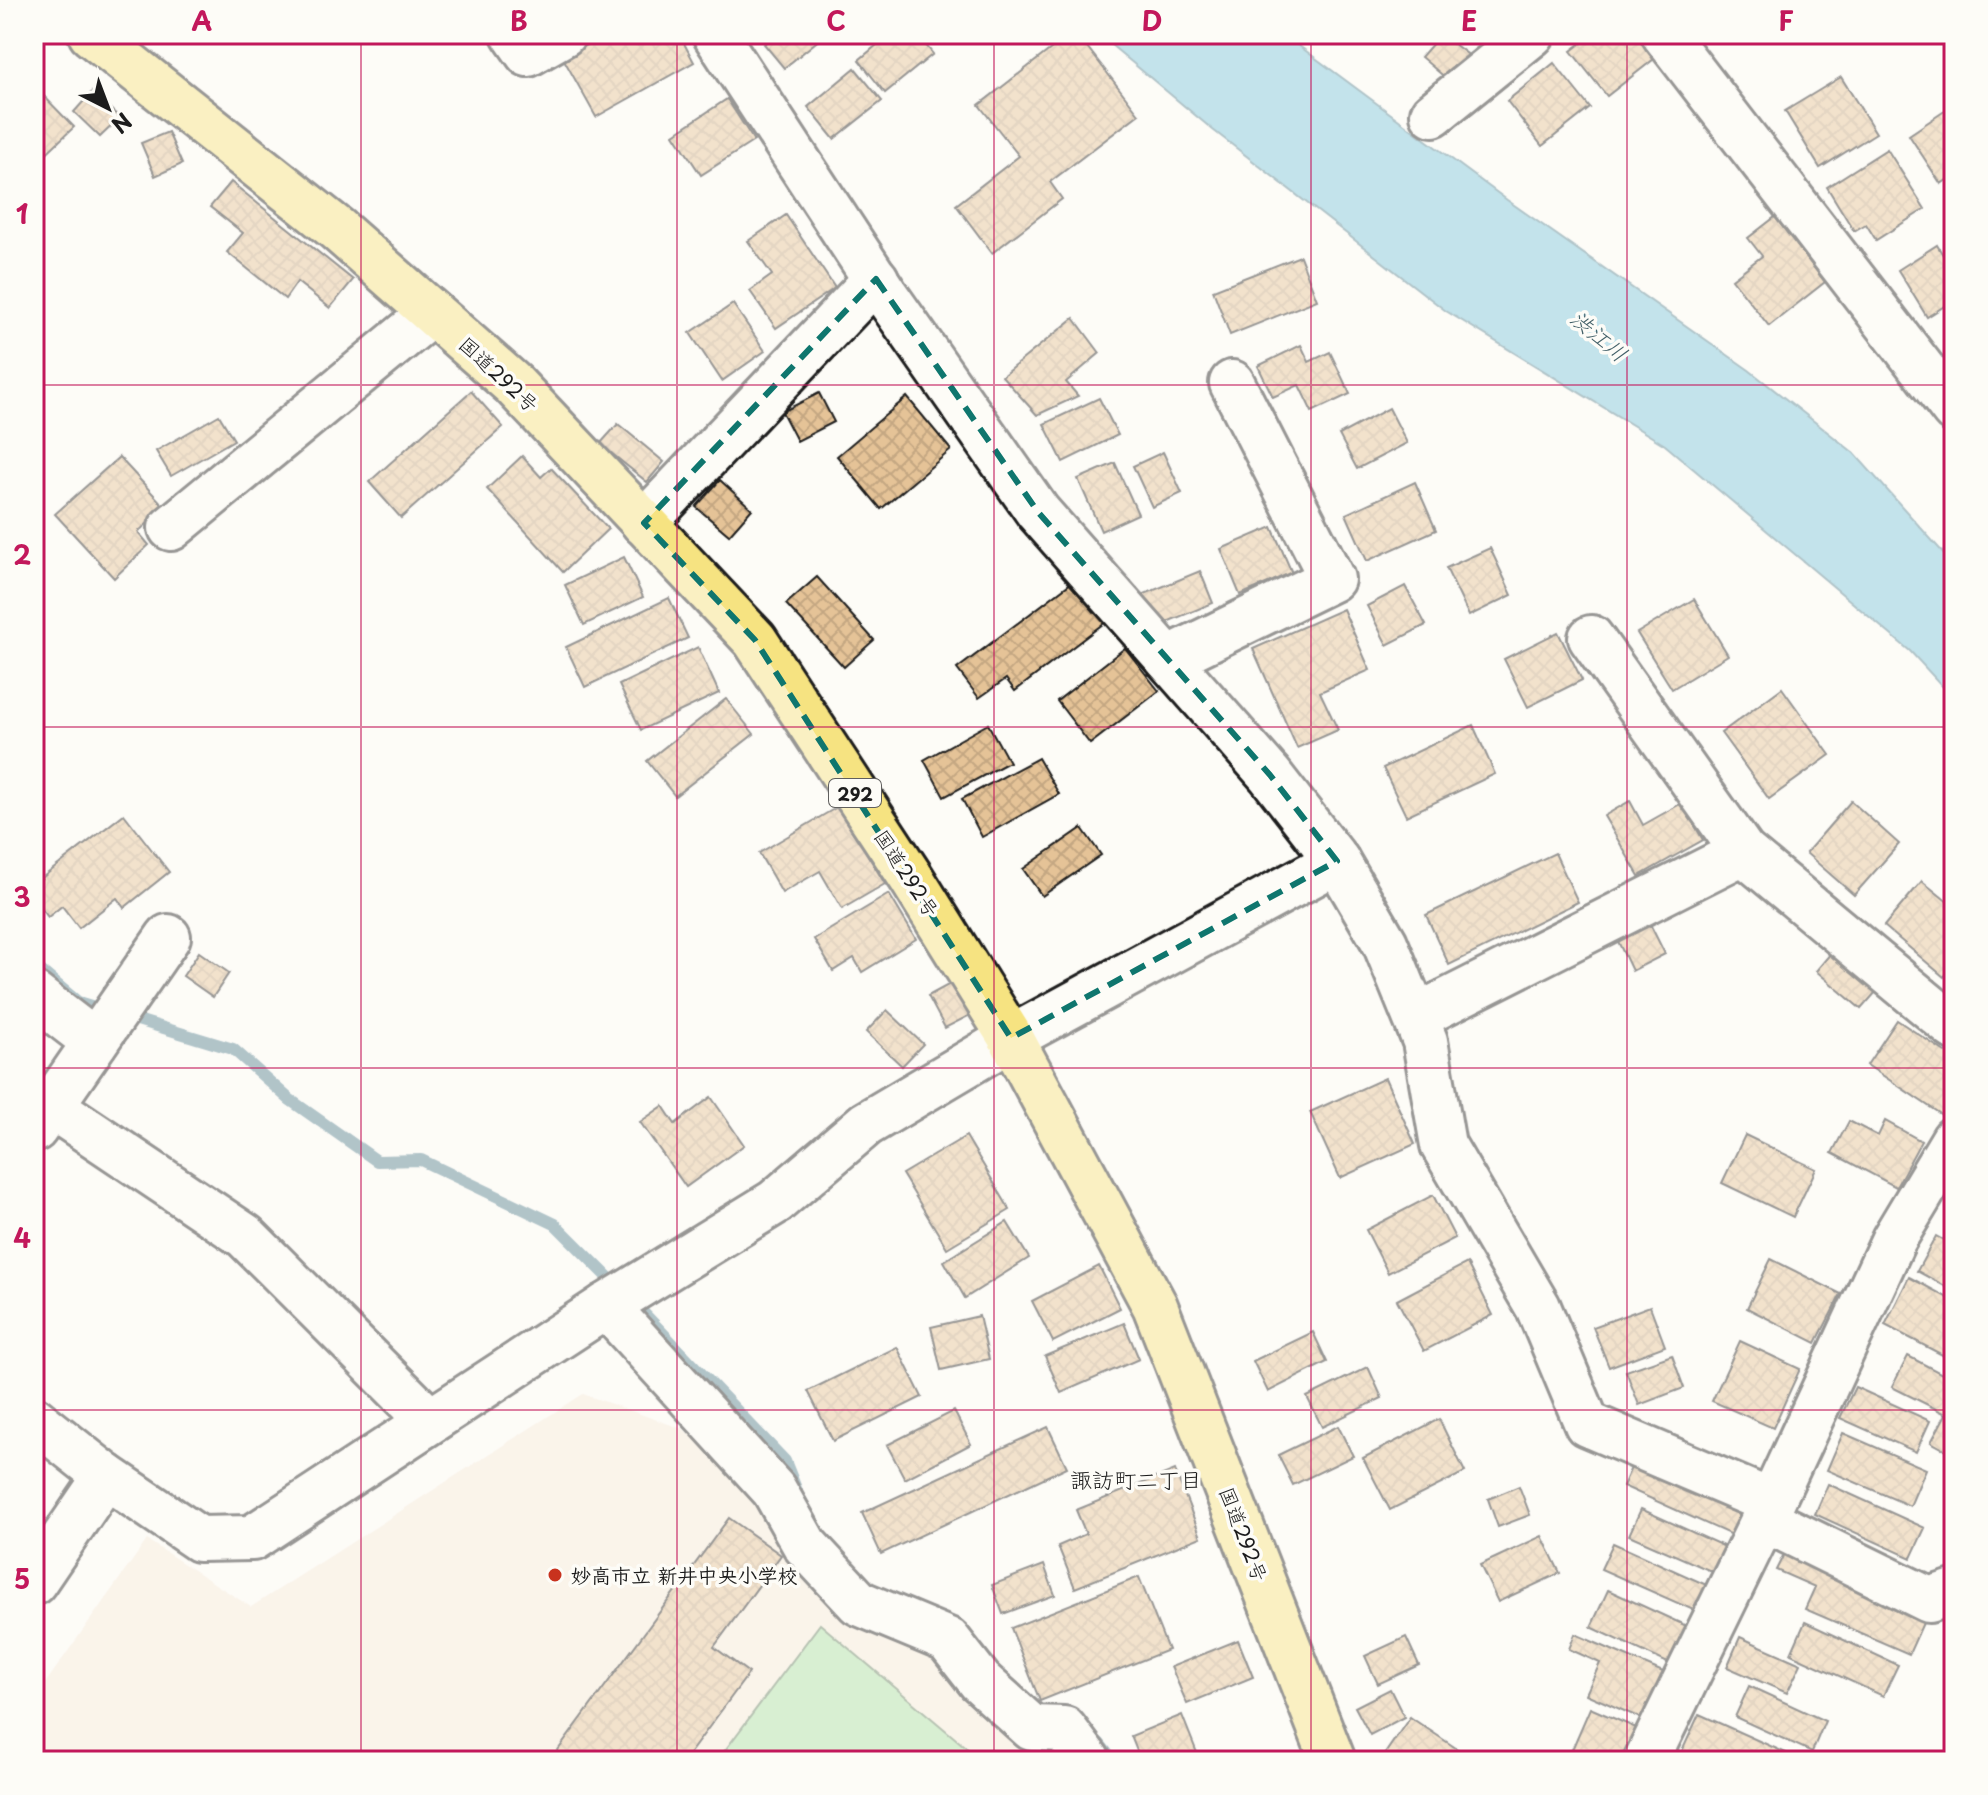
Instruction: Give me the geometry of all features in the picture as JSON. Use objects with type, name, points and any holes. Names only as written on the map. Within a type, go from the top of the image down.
[{"type":"highway","name":"国道292号","points":[[91,34],[337,229],[513,384],[755,640],[912,879],[1011,1038],[1155,1306],[1333,1761]]},
{"type":"street","points":[[514,34],[528,54],[563,34]]},
{"type":"street","points":[[715,34],[876,279],[1038,512],[1270,775],[1337,861],[1385,943],[1425,1041],[1443,1145],[1538,1307],[1587,1424],[1767,1511],[1929,1600],[1954,1592]]},
{"type":"street","points":[[1433,114],[1532,34]]},
{"type":"street","points":[[1664,34],[1954,410]]},
{"type":"street","points":[[644,523],[876,279]]},
{"type":"street","points":[[171,528],[432,313]]},
{"type":"street","points":[[1168,659],[1332,579],[1232,383]]},
{"type":"street","points":[[1591,638],[1743,852],[1954,1027]]},
{"type":"street","points":[[1416,1017],[1743,852]]},
{"type":"street","points":[[34,1419],[106,1476],[199,1539],[252,1538],[606,1306],[775,1202],[866,1124],[1011,1038],[1337,861]]},
{"type":"street","points":[[168,937],[42,1118],[245,1236],[430,1421]]},
{"type":"street","points":[[34,995],[95,1042]]},
{"type":"street","points":[[1646,1761],[1894,1239],[1954,1139]]},
{"type":"street","points":[[606,1306],[774,1490],[805,1545],[859,1603],[948,1640],[980,1681],[1032,1728],[1064,1729],[1088,1761]]},
{"type":"street","points":[[34,1582],[106,1476]]},
{"type":"highlighted area","points":[[876,279],[1038,512],[1270,775],[1337,861],[1011,1038],[755,640],[644,523]]},
{"type":"shaded area","name":"妙高市立 新井中央小学校","points":[[583,1394],[683,1429],[750,1486],[811,1580],[864,1630],[931,1647],[1010,1741],[1062,1743],[1073,1761],[34,1761],[34,1699],[147,1540],[251,1607]]},
{"type":"green space","points":[[820,1624],[982,1761],[717,1761]]},
{"type":"water","name":"渋江川","points":[[1098,34],[1283,34],[1507,200],[1749,370],[1854,453],[1954,565],[1954,699],[1910,651],[1665,445],[1446,311],[1213,130]]},
{"type":"building","points":[[606,34],[679,34],[694,62],[596,117],[563,58]]},
{"type":"building","points":[[776,34],[826,34],[784,68],[764,44]]},
{"type":"building","points":[[890,34],[917,34],[933,54],[885,93],[859,60]]},
{"type":"building","points":[[1070,34],[1077,34],[1139,114],[1050,182],[1062,199],[992,253],[956,205],[1019,156],[979,105]]},
{"type":"building","points":[[1441,34],[1475,60],[1454,85],[1421,57]]},
{"type":"building","points":[[1593,34],[1635,34],[1654,59],[1607,96],[1571,51]]},
{"type":"building","points":[[1554,63],[1590,108],[1542,146],[1507,101]]},
{"type":"building","points":[[855,68],[882,101],[834,139],[808,107]]},
{"type":"building","points":[[1841,77],[1876,133],[1820,168],[1785,111]]},
{"type":"building","points":[[34,86],[74,127],[34,165]]},
{"type":"building","points":[[92,92],[120,118],[100,137],[74,112]]},
{"type":"building","points":[[727,99],[754,141],[701,175],[674,134]]},
{"type":"building","points":[[1949,108],[1954,115],[1954,175],[1941,184],[1909,135]]},
{"type":"building","points":[[168,132],[182,164],[155,176],[141,143]]},
{"type":"building","points":[[1887,149],[1925,209],[1876,240],[1866,224],[1854,231],[1827,187]]},
{"type":"building","points":[[231,182],[353,280],[330,308],[297,282],[285,299],[227,252],[243,233],[210,207]]},
{"type":"building","points":[[786,215],[835,288],[776,328],[750,291],[772,275],[748,241]]},
{"type":"building","points":[[1775,217],[1825,282],[1769,326],[1732,279],[1762,256],[1748,238]]},
{"type":"building","points":[[1937,245],[1954,273],[1954,300],[1927,317],[1898,270]]},
{"type":"building","points":[[1300,256],[1317,300],[1230,335],[1213,290]]},
{"type":"building","points":[[733,304],[765,351],[722,381],[690,333]]},
{"type":"building","points":[[1074,318],[1100,353],[1066,382],[1078,396],[1037,415],[1002,376]]},
{"type":"building","points":[[1301,345],[1309,362],[1330,352],[1350,394],[1312,412],[1299,385],[1273,397],[1258,366]]},
{"type":"building","points":[[471,391],[503,427],[401,518],[369,482]]},
{"type":"building","points":[[819,393],[834,422],[797,441],[782,412]]},
{"type":"building","points":[[907,397],[951,450],[881,509],[837,456]]},
{"type":"building","points":[[1099,398],[1118,435],[1063,462],[1044,424]]},
{"type":"building","points":[[1389,408],[1407,443],[1357,469],[1339,435]]},
{"type":"building","points":[[219,415],[234,440],[171,476],[156,451]]},
{"type":"building","points":[[618,424],[664,462],[647,482],[600,444]]},
{"type":"building","points":[[1163,452],[1182,493],[1152,507],[1133,466]]},
{"type":"building","points":[[522,456],[541,477],[551,468],[608,529],[563,572],[487,489]]},
{"type":"building","points":[[119,457],[165,507],[138,532],[149,545],[114,578],[55,514]]},
{"type":"building","points":[[1115,463],[1138,514],[1101,531],[1078,479]]},
{"type":"building","points":[[720,480],[752,509],[729,535],[696,507]]},
{"type":"building","points":[[1415,482],[1436,530],[1367,561],[1346,514]]},
{"type":"building","points":[[1272,527],[1292,573],[1240,595],[1221,549]]},
{"type":"building","points":[[1490,548],[1512,595],[1469,616],[1446,568]]},
{"type":"building","points":[[624,557],[643,597],[584,625],[565,585]]},
{"type":"building","points":[[1200,571],[1213,603],[1155,627],[1142,595]]},
{"type":"building","points":[[817,577],[874,640],[844,667],[786,604]]},
{"type":"building","points":[[1076,579],[1108,620],[1015,691],[1006,679],[979,698],[957,669]]},
{"type":"building","points":[[1405,586],[1426,625],[1387,645],[1367,606]]},
{"type":"building","points":[[669,598],[688,638],[585,687],[566,647]]},
{"type":"building","points":[[1694,599],[1728,655],[1672,689],[1637,633]]},
{"type":"building","points":[[1343,609],[1370,670],[1320,692],[1338,730],[1297,748],[1253,649]]},
{"type":"building","points":[[1558,632],[1582,680],[1528,707],[1504,659]]},
{"type":"building","points":[[698,647],[719,693],[641,730],[619,685]]},
{"type":"building","points":[[1125,648],[1159,691],[1090,744],[1057,701]]},
{"type":"building","points":[[1782,688],[1830,755],[1769,799],[1721,733]]},
{"type":"building","points":[[726,699],[754,734],[675,796],[647,761]]},
{"type":"building","points":[[988,724],[1009,762],[944,797],[924,760]]},
{"type":"building","points":[[1473,725],[1495,774],[1406,816],[1383,768]]},
{"type":"building","points":[[1038,758],[1059,794],[982,837],[962,799]]},
{"type":"building","points":[[1630,801],[1643,825],[1682,803],[1703,840],[1639,876],[1604,816]]},
{"type":"building","points":[[1851,801],[1899,844],[1854,895],[1806,853]]},
{"type":"building","points":[[839,806],[885,884],[842,909],[820,871],[782,893],[759,853]]},
{"type":"building","points":[[124,814],[169,872],[124,908],[117,898],[79,928],[62,906],[48,917],[34,899],[34,884]]},
{"type":"building","points":[[1082,828],[1101,855],[1042,896],[1023,869]]},
{"type":"building","points":[[1555,853],[1578,902],[1449,965],[1426,915]]},
{"type":"building","points":[[1922,881],[1954,907],[1954,965],[1944,977],[1884,926]]},
{"type":"building","points":[[889,894],[916,939],[862,972],[854,958],[833,971],[814,939]]},
{"type":"building","points":[[1646,916],[1665,954],[1632,971],[1614,933]]},
{"type":"building","points":[[199,952],[229,973],[213,997],[183,976]]},
{"type":"building","points":[[1831,953],[1876,992],[1861,1009],[1816,971]]},
{"type":"building","points":[[959,979],[976,1012],[945,1028],[928,996]]},
{"type":"building","points":[[887,1010],[923,1044],[902,1066],[866,1032]]},
{"type":"building","points":[[1897,1020],[1954,1058],[1954,1097],[1942,1115],[1867,1065]]},
{"type":"building","points":[[1385,1078],[1415,1144],[1340,1178],[1310,1112]]},
{"type":"building","points":[[711,1097],[744,1145],[686,1187],[640,1122],[663,1106],[675,1124]]},
{"type":"building","points":[[1849,1121],[1878,1136],[1885,1121],[1921,1141],[1896,1187],[1832,1153]]},
{"type":"building","points":[[1745,1135],[1816,1169],[1793,1217],[1722,1183]]},
{"type":"building","points":[[966,1136],[1010,1210],[947,1248],[902,1174]]},
{"type":"building","points":[[1433,1195],[1455,1238],[1388,1273],[1366,1230]]},
{"type":"building","points":[[1007,1222],[1029,1258],[965,1298],[944,1261]]},
{"type":"building","points":[[1936,1236],[1954,1246],[1954,1291],[1917,1271]]},
{"type":"building","points":[[1771,1259],[1841,1294],[1816,1343],[1747,1308]]},
{"type":"building","points":[[1467,1263],[1493,1315],[1424,1351],[1397,1300]]},
{"type":"building","points":[[1099,1266],[1120,1308],[1053,1342],[1032,1301]]},
{"type":"building","points":[[1909,1277],[1954,1301],[1954,1361],[1885,1325]]},
{"type":"building","points":[[1650,1306],[1665,1346],[1609,1367],[1593,1327]]},
{"type":"building","points":[[979,1316],[989,1359],[941,1370],[931,1327]]},
{"type":"building","points":[[1124,1323],[1139,1359],[1061,1393],[1045,1356]]},
{"type":"building","points":[[1313,1332],[1327,1362],[1268,1392],[1253,1361]]},
{"type":"building","points":[[1740,1341],[1800,1369],[1773,1428],[1712,1401]]},
{"type":"building","points":[[897,1347],[922,1397],[833,1441],[808,1391]]},
{"type":"building","points":[[1672,1355],[1684,1388],[1639,1405],[1626,1371]]},
{"type":"building","points":[[1908,1356],[1954,1380],[1954,1443],[1949,1452],[1931,1442],[1946,1414],[1892,1387]]},
{"type":"building","points":[[1368,1367],[1382,1398],[1322,1427],[1307,1397]]},
{"type":"building","points":[[1855,1387],[1930,1421],[1916,1452],[1840,1418]]},
{"type":"building","points":[[954,1411],[971,1444],[905,1479],[887,1445]]},
{"type":"building","points":[[1439,1419],[1465,1472],[1390,1510],[1363,1458]]},
{"type":"building","points":[[1338,1426],[1353,1456],[1293,1485],[1278,1455]]},
{"type":"building","points":[[1048,1427],[1067,1467],[881,1554],[862,1513]]},
{"type":"building","points":[[1843,1433],[1926,1469],[1910,1506],[1827,1470]]},
{"type":"building","points":[[1633,1463],[1748,1514],[1738,1538],[1623,1486]]},
{"type":"building","points":[[1175,1470],[1201,1537],[1075,1588],[1058,1546],[1086,1534],[1076,1510]]},
{"type":"building","points":[[1828,1484],[1925,1528],[1911,1558],[1815,1514]]},
{"type":"building","points":[[1519,1486],[1530,1515],[1498,1527],[1488,1499]]},
{"type":"building","points":[[1641,1509],[1732,1550],[1720,1575],[1629,1535]]},
{"type":"building","points":[[729,1518],[781,1555],[714,1647],[749,1673],[684,1761],[550,1761]]},
{"type":"building","points":[[1542,1536],[1560,1573],[1498,1602],[1480,1565]]},
{"type":"building","points":[[1613,1543],[1711,1587],[1700,1613],[1601,1569]]},
{"type":"building","points":[[1785,1552],[1927,1614],[1909,1654],[1805,1609],[1815,1587],[1776,1570]]},
{"type":"building","points":[[1044,1565],[1055,1595],[1003,1614],[992,1585]]},
{"type":"building","points":[[1139,1577],[1168,1650],[1040,1701],[1011,1628]]},
{"type":"building","points":[[1608,1590],[1691,1628],[1674,1666],[1591,1627]]},
{"type":"building","points":[[1805,1622],[1898,1665],[1883,1696],[1791,1654]]},
{"type":"building","points":[[1575,1634],[1670,1675],[1649,1722],[1586,1694],[1600,1663],[1569,1649]]},
{"type":"building","points":[[1406,1637],[1419,1665],[1378,1684],[1365,1656]]},
{"type":"building","points":[[1740,1637],[1801,1664],[1787,1693],[1727,1667]]},
{"type":"building","points":[[1238,1640],[1253,1677],[1187,1704],[1171,1667]]},
{"type":"building","points":[[1749,1686],[1825,1721],[1812,1752],[1735,1717]]},
{"type":"building","points":[[1390,1689],[1404,1717],[1370,1735],[1355,1707]]},
{"type":"building","points":[[1590,1708],[1641,1730],[1628,1761],[1567,1761]]},
{"type":"building","points":[[1699,1714],[1786,1753],[1782,1761],[1745,1761],[1739,1758],[1738,1761],[1678,1760]]},
{"type":"building","points":[[1182,1715],[1199,1758],[1191,1761],[1141,1761],[1131,1736]]},
{"type":"building","points":[[1410,1717],[1475,1761],[1380,1761]]},
{"type":"waterway","points":[[34,965],[78,1002],[233,1049],[289,1099],[377,1161],[421,1160],[555,1224],[619,1288]]},
{"type":"waterway","points":[[632,1301],[785,1461],[797,1491]]},
{"type":"waterway","points":[[1099,1743],[1113,1761]]},
{"type":"place","name":"妙高市立 新井中央小学校","points":[[555,1575]]},
{"type":"district","name":"諏訪町二丁目","points":[[1136,1478]]}]
